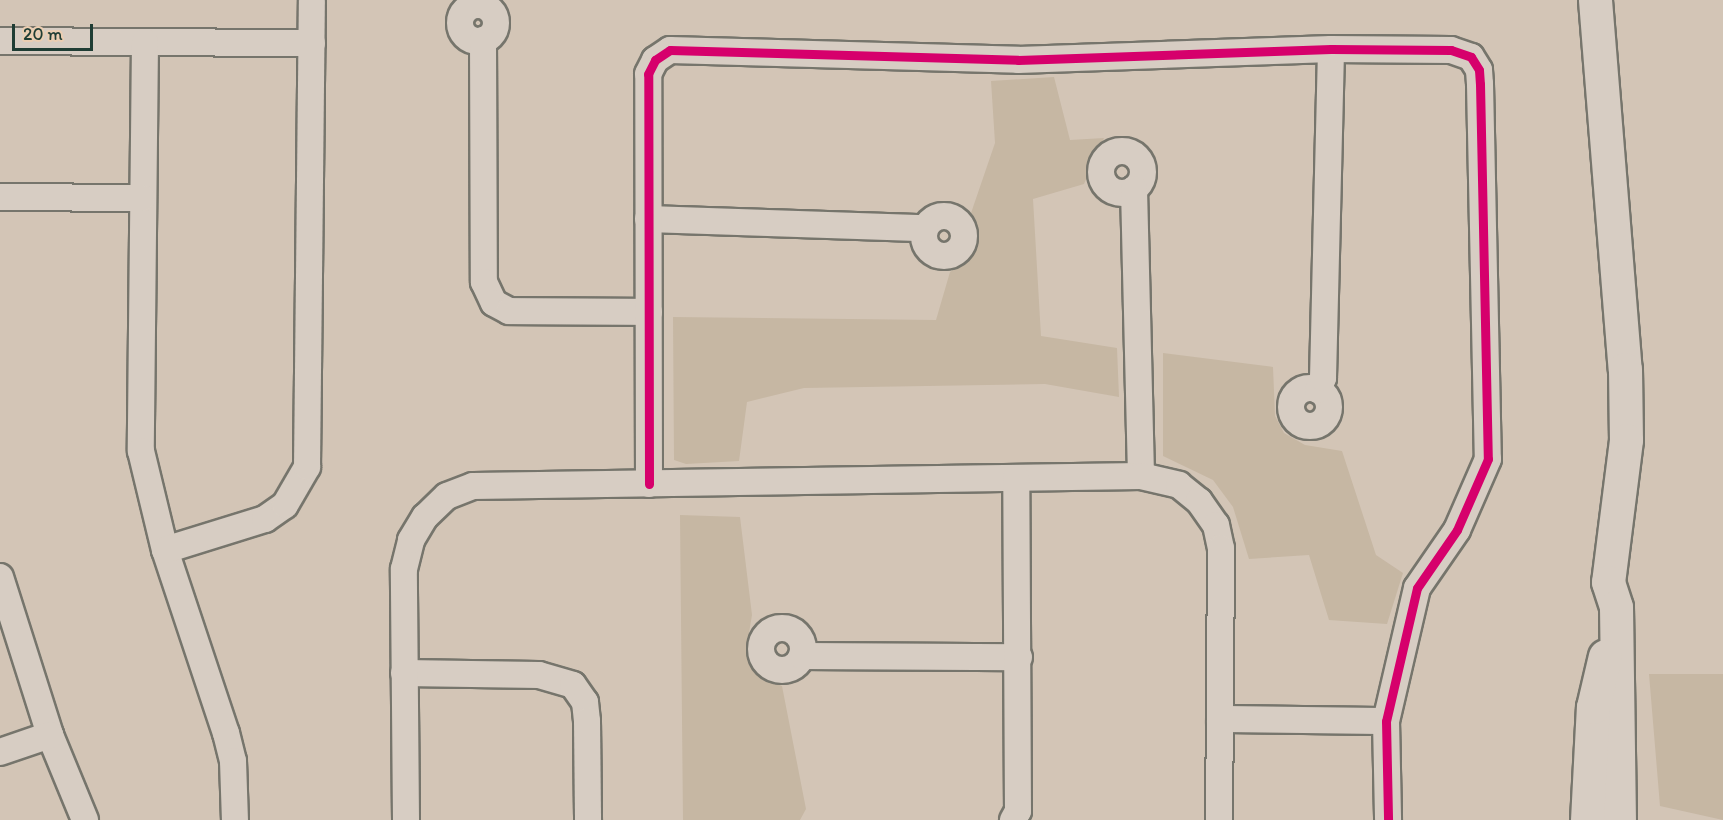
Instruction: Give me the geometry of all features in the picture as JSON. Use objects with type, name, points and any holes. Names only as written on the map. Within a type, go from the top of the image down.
[{"type":"street","points":[[1595,0],[1625,369],[1626,440],[1608,582],[1616,607],[1619,820]]},
{"type":"street","points":[[165,550],[265,519],[285,505],[307,467],[312,1]]},
{"type":"street","points":[[483,40],[484,282],[494,303],[509,311],[649,312]]},
{"type":"street","points":[[0,41],[312,43]]},
{"type":"street","points":[[145,42],[141,451],[165,550],[226,733],[233,761],[235,820]]},
{"type":"street","points":[[650,484],[648,74],[655,60],[670,50],[1018,60],[1330,49],[1451,50],[1471,57],[1479,70],[1480,84],[1488,459],[1457,530],[1417,588],[1386,721],[1388,820]]},
{"type":"street","points":[[1318,390],[1323,378],[1330,49]]},
{"type":"street","points":[[1134,189],[1141,476]]},
{"type":"street","points":[[0,197],[142,198]]},
{"type":"street","points":[[648,219],[925,228]]},
{"type":"street","points":[[406,820],[404,569],[408,550],[425,518],[447,496],[473,486],[1141,476],[1179,485],[1199,501],[1216,525],[1221,548],[1219,820]]},
{"type":"street","points":[[1012,820],[1018,811],[1019,657],[1016,478]]},
{"type":"street","points":[[0,578],[50,735],[85,820]]},
{"type":"street","points":[[1587,820],[1593,707],[1616,607]]},
{"type":"street","points":[[802,656],[1019,657]]},
{"type":"street","points":[[404,673],[539,675],[573,685],[585,702],[588,820]]},
{"type":"street","points":[[1220,719],[1386,721]]},
{"type":"street","points":[[0,752],[50,735]]},
{"type":"shaded area","points":[[1054,77],[1070,140],[1104,138],[1084,184],[1033,199],[1041,336],[1117,348],[1119,397],[1045,384],[804,388],[747,402],[739,461],[686,464],[674,460],[673,317],[936,320],[950,272],[972,256],[979,235],[970,216],[995,143],[991,81]]},
{"type":"shaded area","points":[[1163,353],[1273,367],[1275,416],[1284,433],[1305,445],[1342,451],[1376,555],[1403,573],[1387,624],[1329,620],[1309,555],[1249,559],[1233,507],[1213,480],[1163,456]]},
{"type":"shaded area","points":[[680,515],[740,517],[752,615],[747,645],[749,662],[761,677],[782,686],[806,809],[800,820],[683,820]]},
{"type":"shaded area","points":[[1649,674],[1723,674],[1723,820],[1660,806]]},
{"type":"cycle path","points":[[649,484],[648,74],[655,60],[670,50],[1018,60],[1331,49],[1451,50],[1471,57],[1479,70],[1480,84],[1488,459],[1457,530],[1417,588],[1386,721],[1388,820]]}]
